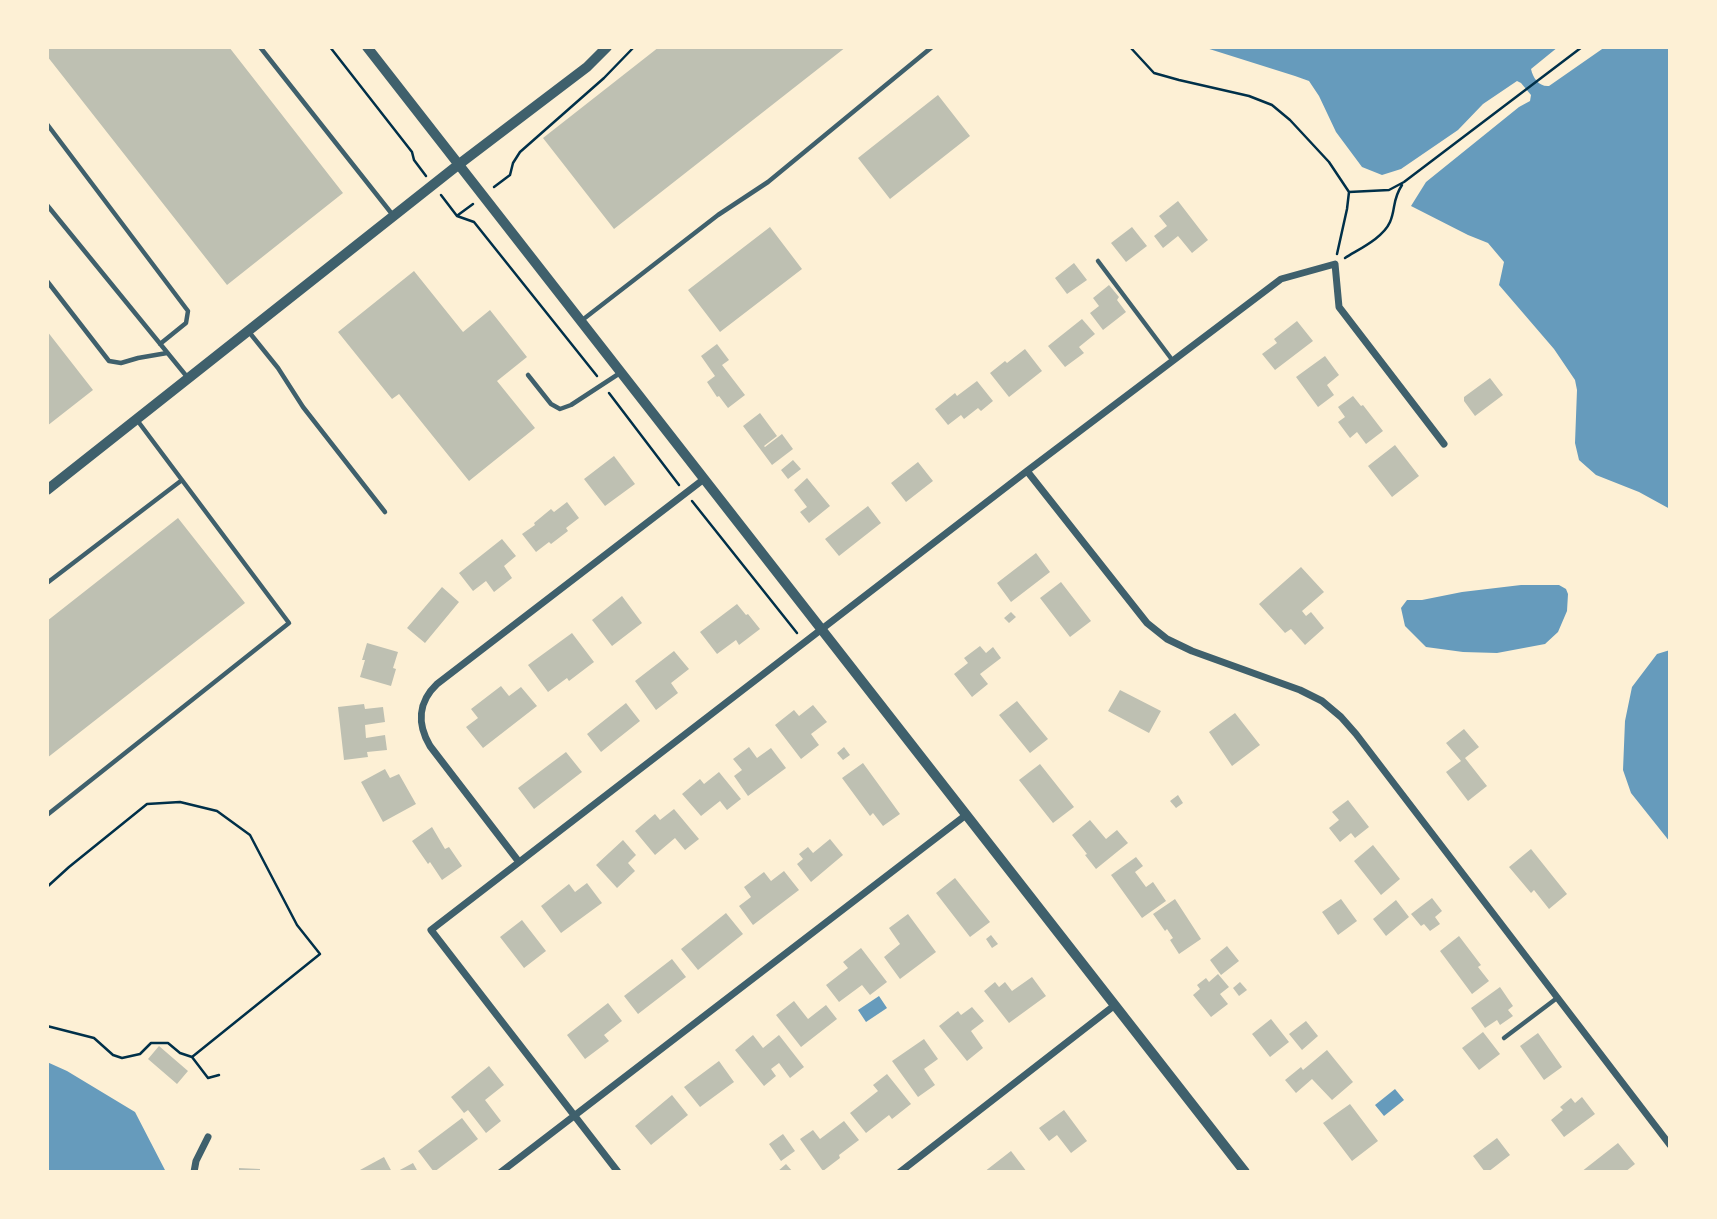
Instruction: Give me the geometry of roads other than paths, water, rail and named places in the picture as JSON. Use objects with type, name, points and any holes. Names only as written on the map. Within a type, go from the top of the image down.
[{"type":"street","points":[[367,47],[1245,1172]]},
{"type":"street","points":[[47,490],[458,165],[587,67],[607,47]]},
{"type":"street","points":[[618,1172],[430,930],[1281,279],[1335,264],[1339,307],[1444,444]]},
{"type":"street","points":[[1027,471],[1147,623],[1167,639],[1214,660],[1300,690],[1322,701],[1341,717],[1670,1145]]},
{"type":"street","points":[[519,862],[423,734],[421,710],[425,699],[438,684],[704,479]]},
{"type":"street","points":[[501,1172],[966,815]]},
{"type":"street","points":[[900,1172],[1115,1005]]},
{"type":"street","points":[[194,1172],[196,1161],[208,1137]]},
{"type":"lane","points":[[260,47],[394,216]]},
{"type":"lane","points":[[580,321],[718,215],[768,182],[932,47]]},
{"type":"lane","points":[[47,124],[188,311],[186,323],[160,344]]},
{"type":"lane","points":[[47,205],[188,378]]},
{"type":"lane","points":[[1098,261],[1173,361]]},
{"type":"lane","points":[[47,281],[109,361],[121,363],[168,353]]},
{"type":"lane","points":[[248,331],[385,512]]},
{"type":"lane","points":[[528,374],[551,404],[560,409],[571,405],[621,372]]},
{"type":"lane","points":[[47,815],[289,623],[137,419]]},
{"type":"lane","points":[[47,583],[182,480]]},
{"type":"lane","points":[[1504,1038],[1557,998]]},
{"type":"water","points":[[1203,47],[1558,47],[1531,69],[1537,81],[1549,86],[1605,47],[1670,47],[1670,509],[1639,492],[1596,475],[1579,460],[1575,443],[1575,380],[1554,349],[1499,285],[1504,262],[1488,243],[1411,206],[1426,182],[1530,101],[1531,95],[1521,83],[1517,81],[1483,104],[1458,130],[1401,169],[1382,175],[1362,167],[1336,132],[1309,81]]},
{"type":"water","points":[[1521,585],[1559,585],[1566,589],[1567,611],[1558,632],[1545,644],[1497,653],[1463,652],[1426,647],[1405,626],[1401,608],[1407,600]]},
{"type":"water","points":[[1670,650],[1670,842],[1631,793],[1623,770],[1625,721],[1632,687],[1657,654]]},
{"type":"water","points":[[879,996],[887,1008],[866,1022],[858,1010]]},
{"type":"water","points":[[47,1062],[135,1112],[166,1172],[47,1172]]},
{"type":"water","points":[[1395,1089],[1404,1100],[1384,1116],[1375,1105]]}]
